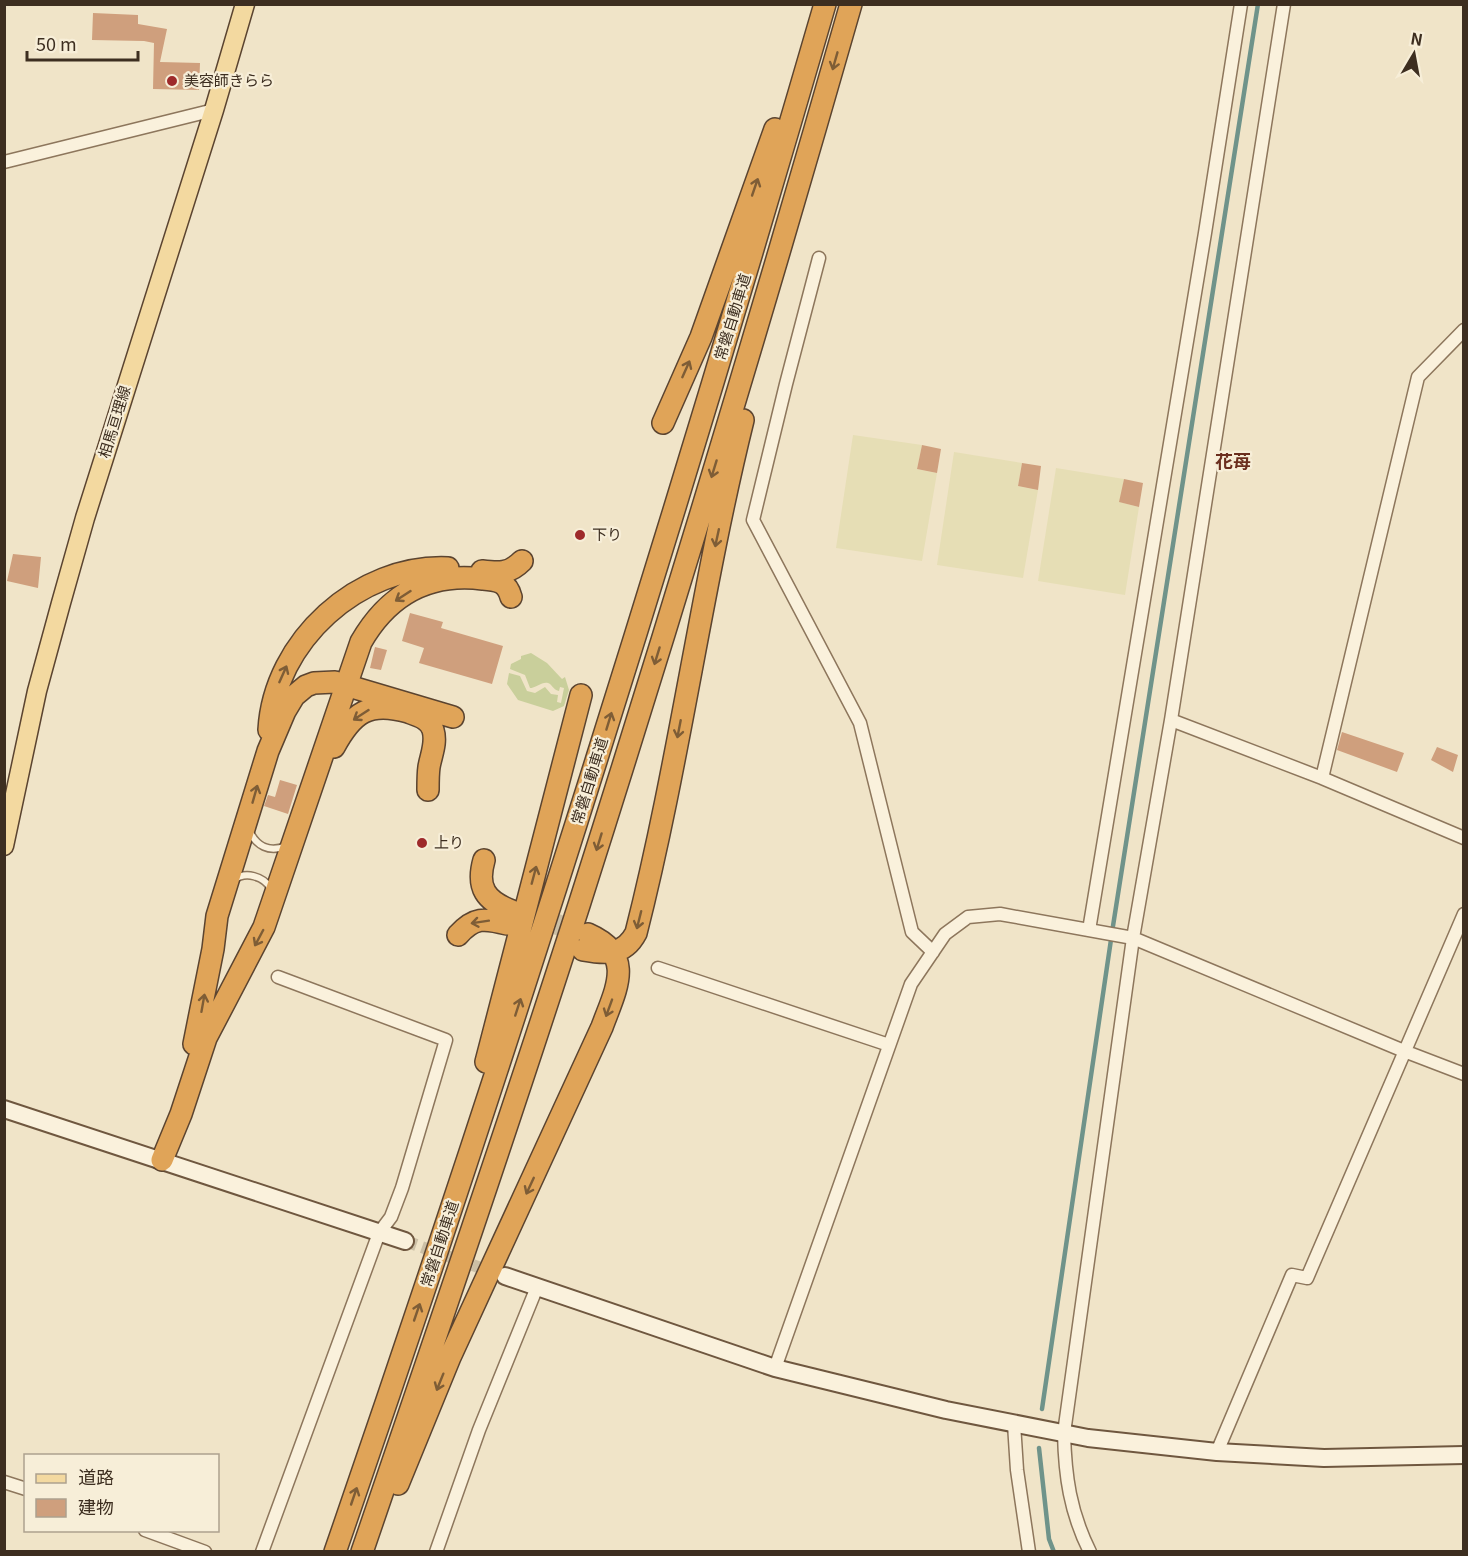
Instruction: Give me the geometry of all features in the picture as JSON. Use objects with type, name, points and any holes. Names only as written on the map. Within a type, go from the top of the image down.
[{"type":"highway","points":[[663,423],[700,338],[728,264],[788,90],[814,4]]},
{"type":"highway","name":"常磐自動車道","points":[[334,1551],[442,1237],[555,895],[656,574],[825,4]]},
{"type":"highway","name":"常磐自動車道","points":[[362,1551],[467,1245],[579,904],[797,195],[851,4]]},
{"type":"highway","points":[[613,952],[631,942],[636,933],[656,854],[737,441],[797,195]]},
{"type":"highway","points":[[268,751],[269,717],[285,667],[300,643],[318,621],[339,604],[361,590],[388,578],[415,571],[442,568],[504,572],[514,570],[522,561]]},
{"type":"highway","points":[[162,1160],[181,1114],[206,1038],[264,927],[347,684],[362,642],[371,625],[386,608],[416,587],[434,580],[470,577],[503,583],[508,588],[511,597]]},
{"type":"highway","points":[[162,1160],[173,1110],[198,1033],[217,916],[268,751],[285,711],[299,690],[322,681],[347,684],[453,717]]},
{"type":"highway","points":[[442,1237],[581,694]]},
{"type":"highway","points":[[318,774],[341,735],[354,719],[369,710],[385,707],[418,715],[430,723],[434,745],[428,790]]},
{"type":"highway","points":[[458,935],[465,926],[473,922],[509,917],[483,891],[481,881],[484,860]]},
{"type":"highway","points":[[368,1551],[412,1452],[450,1357],[602,1027],[618,984],[618,962],[613,952],[599,939],[585,942]]},
{"type":"main road","name":"相馬亘理線","points":[[4,846],[37,691],[64,593],[246,4]]},
{"type":"street","points":[[1089,930],[1241,4]]},
{"type":"street","points":[[1090,1551],[1072,1507],[1065,1475],[1064,1433],[1133,938],[1171,720],[1284,4]]},
{"type":"street","points":[[4,162],[214,110]]},
{"type":"street","points":[[819,258],[753,520],[860,723],[912,932],[933,952]]},
{"type":"street","points":[[1322,778],[1418,377],[1464,330]]},
{"type":"street","points":[[1171,720],[1322,778],[1464,838]]},
{"type":"street","points":[[775,1368],[911,984],[945,934],[968,917],[1000,914],[1133,938],[1464,1074]]},
{"type":"street","points":[[1217,1452],[1292,1275],[1306,1278],[1464,914]]},
{"type":"street","points":[[658,968],[889,1045]]},
{"type":"street","points":[[262,1551],[379,1233],[391,1217],[402,1188],[446,1040],[278,977]]},
{"type":"street","points":[[4,1109],[405,1241]]},
{"type":"street","points":[[505,1276],[775,1368],[873,1394],[1088,1438],[1217,1452],[1324,1458],[1464,1455]]},
{"type":"street","points":[[436,1551],[479,1430],[537,1287]]},
{"type":"street","points":[[1014,1424],[1017,1470],[1029,1551]]},
{"type":"street","points":[[4,1482],[24,1488]]},
{"type":"street","points":[[151,1532],[205,1551]]},
{"type":"lane","points":[[247,820],[249,832],[254,840],[261,846],[272,850],[284,848],[295,837]]},
{"type":"lane","points":[[226,886],[237,876],[258,877],[268,884],[272,891],[273,903]]},
{"type":"shaded area","points":[[853,435],[922,445],[917,469],[937,473],[922,561],[836,548]]},
{"type":"shaded area","points":[[954,452],[1022,463],[1018,486],[1038,490],[1023,578],[937,565]]},
{"type":"shaded area","points":[[1056,468],[1124,479],[1120,502],[1139,507],[1125,595],[1038,581]]},
{"type":"green space","points":[[531,653],[547,663],[562,679],[565,677],[569,690],[564,706],[553,711],[518,700],[507,684],[509,673],[520,676],[527,691],[535,693],[545,687],[551,694],[558,695],[557,702],[561,703],[564,688],[560,687],[559,691],[546,683],[530,688],[525,675],[510,669],[511,664],[521,659],[521,656]]},
{"type":"building","points":[[93,13],[138,15],[138,24],[167,29],[160,62],[200,63],[199,90],[153,89],[154,43],[92,40]]},
{"type":"building","points":[[922,445],[941,449],[937,473],[917,469]]},
{"type":"building","points":[[1022,463],[1041,466],[1038,490],[1018,486]]},
{"type":"building","points":[[1124,479],[1143,483],[1139,507],[1119,502]]},
{"type":"building","points":[[13,554],[41,557],[38,588],[7,581]]},
{"type":"building","points":[[410,613],[443,622],[441,628],[503,646],[492,684],[419,663],[424,648],[402,641]]},
{"type":"building","points":[[375,647],[387,650],[381,670],[370,668]]},
{"type":"building","points":[[1342,732],[1404,753],[1397,772],[1337,750]]},
{"type":"building","points":[[1437,747],[1458,755],[1453,772],[1431,760]]},
{"type":"building","points":[[280,780],[297,785],[288,814],[264,806],[268,795],[275,797]]},
{"type":"waterway","points":[[1042,1409],[1113,926],[1258,4]]},
{"type":"waterway","points":[[1039,1448],[1049,1539],[1054,1552]]},
{"type":"tunnel","points":[[527,915],[588,934]]},
{"type":"tunnel","points":[[405,1241],[495,1273]]},
{"type":"place","name":"美容師きらら","points":[[172,81]]},
{"type":"place","name":"下り","points":[[580,535]]},
{"type":"place","name":"上り","points":[[422,843]]},
{"type":"district","name":"花苺","points":[[1233,462]]}]
